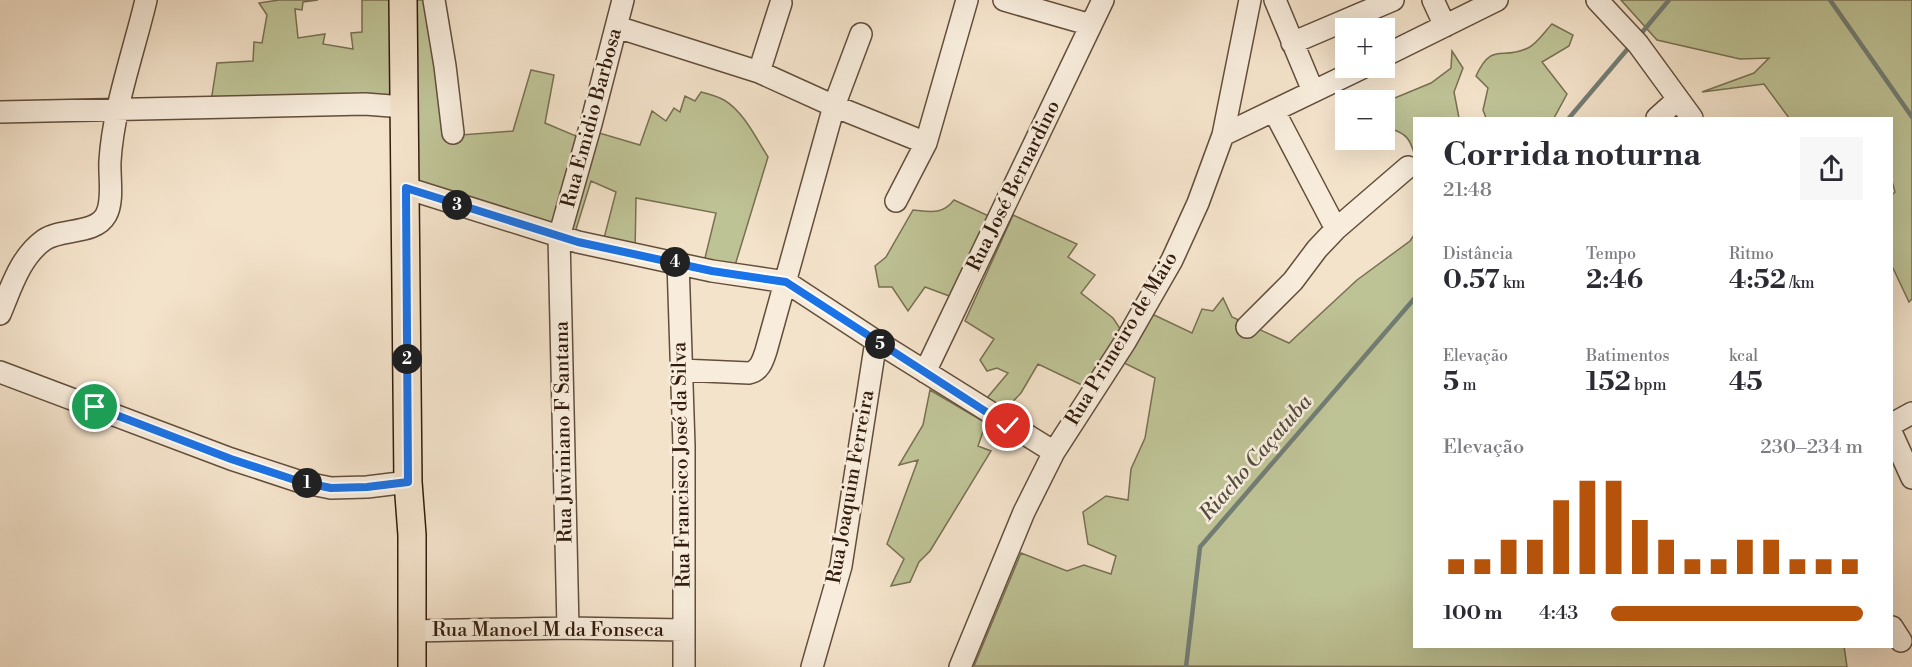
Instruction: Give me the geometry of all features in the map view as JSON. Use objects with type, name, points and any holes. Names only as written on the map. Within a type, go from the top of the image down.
[{"type":"main road","points":[[403,0],[412,667]]},
{"type":"street","points":[[0,314],[24,261],[35,248],[55,234],[88,228],[105,217],[108,208],[110,160],[118,111],[146,0]]},
{"type":"street","points":[[434,0],[453,133]]},
{"type":"street","name":"Rua Emidio Barbosa","points":[[559,237],[623,0]]},
{"type":"street","points":[[896,201],[926,143],[967,0]]},
{"type":"street","points":[[1004,0],[1091,25]]},
{"type":"street","name":"Rua José Bernardino","points":[[925,372],[1103,0]]},
{"type":"street","name":"Rua Primeiro de Maio","points":[[960,667],[1024,512],[1054,452],[1125,342],[1172,260],[1198,203],[1223,135],[1250,0]]},
{"type":"street","points":[[1275,0],[1314,92]]},
{"type":"street","points":[[1292,43],[1394,0]]},
{"type":"street","points":[[1433,0],[1445,26]]},
{"type":"street","points":[[1395,51],[1445,26],[1475,5],[1497,0]]},
{"type":"street","points":[[1598,1],[1638,44],[1691,117]]},
{"type":"street","points":[[759,72],[781,3]]},
{"type":"street","points":[[617,27],[759,72],[834,106],[926,143]]},
{"type":"street","points":[[681,370],[749,373],[757,370],[766,351],[834,106],[861,34]]},
{"type":"street","points":[[1223,135],[1342,78]]},
{"type":"street","points":[[1658,117],[1677,100]]},
{"type":"street","points":[[0,112],[365,104],[404,107]]},
{"type":"street","points":[[1274,111],[1335,229]]},
{"type":"street","points":[[1247,327],[1293,281],[1335,229],[1408,168]]},
{"type":"street","points":[[406,188],[559,237],[712,271],[786,282],[1008,426],[1054,452]]},
{"type":"street","name":"Rua Juviniano F Santana","points":[[559,237],[568,628]]},
{"type":"street","name":"Rua Francisco José da Silva","points":[[678,262],[684,446],[684,667]]},
{"type":"street","name":"Rua Joaquim Ferreira","points":[[812,667],[841,566],[876,342]]},
{"type":"street","points":[[0,372],[231,459],[301,482],[331,488],[408,482]]},
{"type":"street","points":[[1893,423],[1912,413]]},
{"type":"street","points":[[1893,436],[1912,477]]},
{"type":"street","name":"Rua Manoel M da Fonseca","points":[[412,631],[568,628],[683,630]]},
{"type":"green space","points":[[279,0],[318,0],[303,2],[302,10],[295,9],[298,38],[325,34],[323,44],[353,49],[351,33],[362,32],[362,0],[390,0],[394,106],[210,108],[217,63],[253,61],[254,42],[262,43],[267,15],[259,3]]},
{"type":"green space","points":[[406,0],[439,0],[461,135],[513,131],[531,70],[554,75],[545,123],[585,140],[596,132],[640,145],[652,111],[666,121],[674,108],[680,112],[685,96],[695,101],[701,92],[719,97],[731,105],[749,126],[768,157],[733,272],[703,266],[716,213],[636,198],[635,253],[602,246],[616,192],[591,181],[573,239],[408,195]]},
{"type":"green space","points":[[1621,0],[1912,0],[1912,299],[1909,302],[1893,268],[1893,194],[1895,192],[1893,185],[1893,117],[1788,117],[1764,84],[1702,92],[1754,73],[1769,58],[1740,59],[1657,40]]},
{"type":"green space","points":[[1552,24],[1573,35],[1569,46],[1542,62],[1567,94],[1555,117],[1486,117],[1483,110],[1488,88],[1476,76],[1482,65],[1492,55],[1519,52],[1538,40]]},
{"type":"green space","points":[[1452,51],[1463,68],[1454,92],[1459,117],[1413,117],[1413,151],[1404,135],[1395,130],[1395,98],[1431,83],[1451,68]]},
{"type":"green space","points":[[954,200],[991,217],[952,297],[925,287],[908,311],[892,287],[879,287],[875,266],[886,257],[913,210],[931,212],[940,210]]},
{"type":"green space","points":[[1013,215],[1077,244],[1068,257],[1095,275],[1081,293],[1113,318],[1121,330],[1084,386],[1038,364],[1021,393],[1002,413],[987,398],[1008,373],[997,368],[987,371],[980,360],[994,339],[965,321]]},
{"type":"green space","points":[[1413,236],[1413,648],[1844,648],[1847,667],[974,666],[1021,553],[1067,571],[1084,565],[1111,574],[1116,556],[1088,544],[1083,512],[1106,496],[1128,500],[1131,469],[1145,438],[1155,378],[1124,363],[1152,314],[1192,333],[1202,309],[1213,311],[1223,298],[1232,317],[1289,343],[1357,280]]},
{"type":"green space","points":[[930,390],[986,423],[978,446],[991,451],[930,551],[919,562],[910,582],[891,586],[904,559],[887,544],[918,460],[899,465],[923,425]]},
{"type":"waterway","name":"Riacho Caçatuba","points":[[1639,36],[1669,0]]},
{"type":"waterway","name":"Riacho Caçatuba","points":[[1830,0],[1912,117]]},
{"type":"waterway","name":"Riacho Caçatuba","points":[[1570,117],[1631,45]]},
{"type":"waterway","name":"Riacho Caçatuba","points":[[1186,667],[1200,547],[1413,300]]},
{"type":"route","points":[[95,407],[231,459],[301,482],[331,488],[408,482],[406,188],[578,242],[712,271],[786,282],[1008,426]]}]
